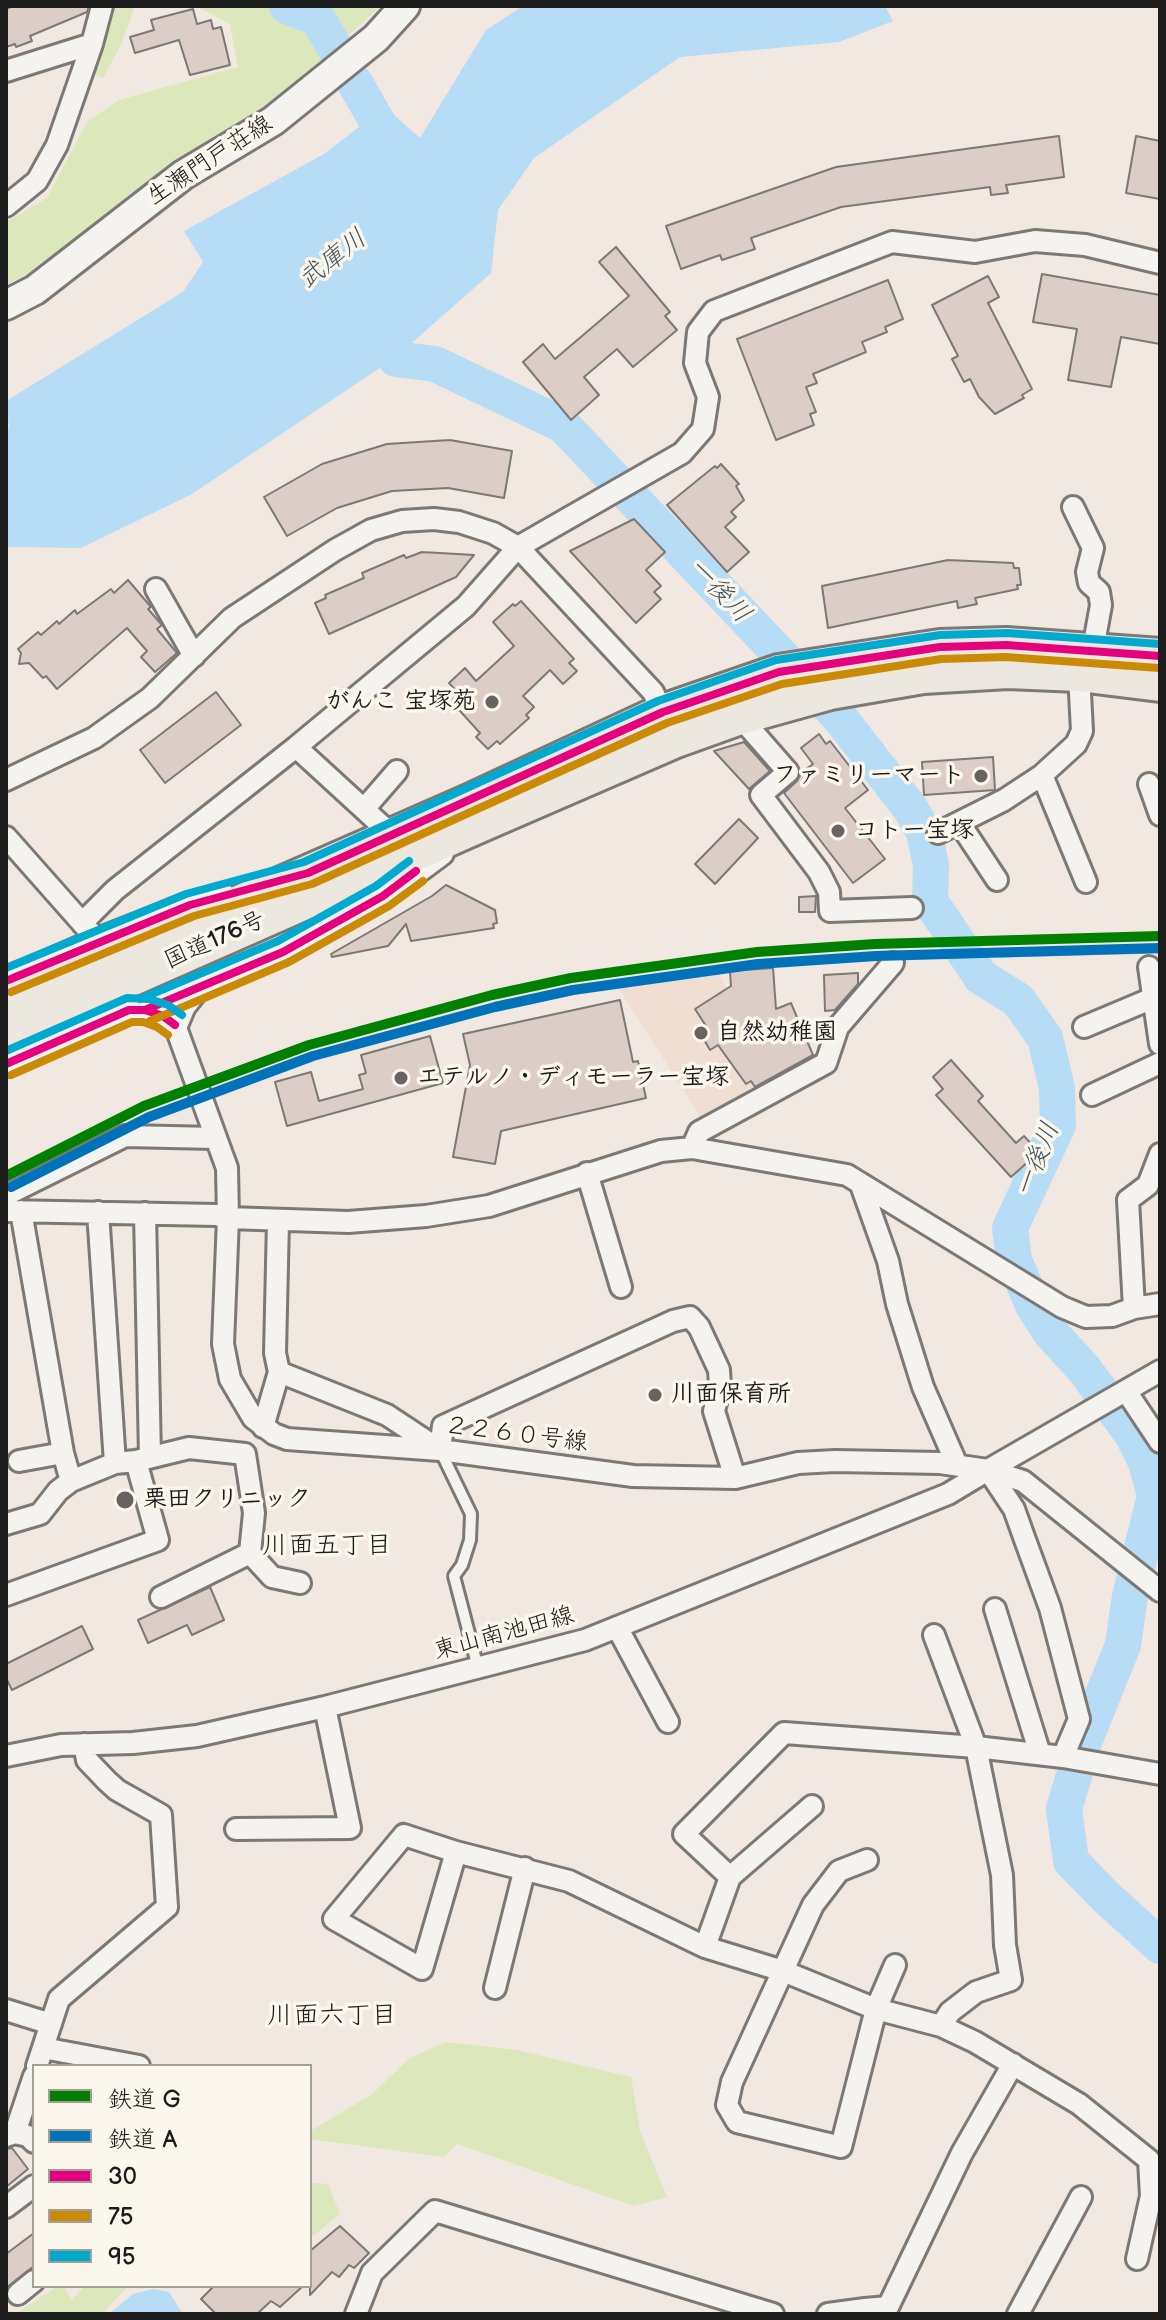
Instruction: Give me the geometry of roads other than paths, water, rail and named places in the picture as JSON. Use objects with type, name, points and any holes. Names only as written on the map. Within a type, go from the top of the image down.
[{"type":"highway","name":"国道176号","points":[[6,1034],[482,824],[670,726],[794,669],[940,647],[1006,645],[1086,662],[1160,684]]},
{"type":"highway","name":"国道176号","points":[[6,1005],[392,835],[670,726],[740,717],[816,696],[923,676],[1160,656]]},
{"type":"main road","name":"生瀬門戸荘線","points":[[6,305],[35,290],[183,175],[273,121],[376,38],[405,6]]},
{"type":"street","points":[[6,206],[37,181],[57,145],[102,6]]},
{"type":"street","points":[[6,71],[92,44]]},
{"type":"street","points":[[90,932],[115,890],[296,747],[466,606],[518,547],[682,453],[703,429],[708,397],[695,363],[698,332],[714,311],[892,242],[975,252],[1035,241],[1085,245],[1160,263]]},
{"type":"street","points":[[938,833],[1004,800],[1042,775],[1076,744],[1082,731],[1086,662],[1101,605],[1099,592],[1089,583],[1087,572],[1093,548],[1073,507]]},
{"type":"street","points":[[6,780],[94,738],[150,698],[232,618],[335,550],[371,530],[402,521],[434,519],[459,522],[493,533],[518,547],[653,692],[670,726]]},
{"type":"street","points":[[156,589],[194,656]]},
{"type":"street","points":[[740,717],[788,772],[761,795],[819,872],[829,892],[830,911],[912,908]]},
{"type":"street","points":[[296,747],[392,835]]},
{"type":"street","points":[[364,809],[397,771]]},
{"type":"street","points":[[1042,775],[1086,882]]},
{"type":"street","points":[[1149,784],[1160,815]]},
{"type":"street","points":[[145,1010],[283,952],[383,896],[482,824]]},
{"type":"street","points":[[960,824],[997,880]]},
{"type":"street","points":[[6,837],[90,932]]},
{"type":"street","points":[[6,981],[90,932],[308,873]]},
{"type":"street","points":[[692,1148],[699,1132],[826,1063],[838,1027],[893,963]]},
{"type":"street","points":[[1149,967],[1160,1044]]},
{"type":"street","points":[[175,1025],[183,1006],[198,987]]},
{"type":"street","points":[[1084,1027],[1153,998]]},
{"type":"street","points":[[6,1064],[129,1010],[145,1010],[163,1016],[175,1025],[227,1168],[223,1344],[230,1379],[258,1422]]},
{"type":"street","points":[[1092,1095],[1160,1063]]},
{"type":"street","points":[[6,1195],[125,1136],[215,1138]]},
{"type":"street","points":[[71,1481],[14,1211],[217,1215],[228,1218],[348,1222],[455,1213],[511,1200],[661,1151],[692,1148],[847,1175],[1062,1307],[1086,1317],[1112,1316],[1134,1308],[1160,1304]]},
{"type":"street","points":[[1134,1308],[1128,1200],[1148,1185],[1160,1154]]},
{"type":"street","points":[[587,1173],[621,1287]]},
{"type":"street","points":[[861,1185],[888,1261],[897,1304],[923,1387],[957,1465]]},
{"type":"street","points":[[98,1212],[115,1463]]},
{"type":"street","points":[[6,1595],[158,1540],[143,1459],[145,1213]]},
{"type":"street","points":[[278,1220],[275,1353],[279,1372],[245,1454],[254,1513],[250,1553],[272,1577],[300,1583]]},
{"type":"street","points":[[279,1372],[387,1415],[440,1450],[443,1426],[673,1321],[690,1317],[699,1327],[719,1370],[720,1386],[714,1411],[735,1478]]},
{"type":"street","points":[[1065,1757],[1079,1719],[1050,1608],[1014,1509],[988,1470],[1160,1371]]},
{"type":"street","points":[[1114,1397],[1160,1442]]},
{"type":"street","name":"２２６０号線","points":[[258,1422],[287,1439],[440,1450],[633,1476],[735,1478],[798,1463],[835,1461],[940,1463],[988,1470],[1023,1481],[1154,1586]]},
{"type":"street","points":[[6,1524],[40,1514],[58,1491],[71,1481],[115,1463],[189,1448],[245,1454]]},
{"type":"street","points":[[19,1461],[63,1453]]},
{"type":"street","name":"東山南池田線","points":[[6,1756],[61,1745],[133,1743],[197,1736],[325,1707],[585,1640],[948,1494],[988,1470]]},
{"type":"street","points":[[161,1597],[250,1553]]},
{"type":"street","points":[[995,1609],[1040,1754]]},
{"type":"street","points":[[617,1627],[668,1722]]},
{"type":"street","points":[[934,1635],[976,1747],[1002,1875],[1005,1945],[1011,1980],[989,1986],[968,1997],[950,2012],[941,2026]]},
{"type":"street","points":[[236,1829],[350,1828],[325,1707]]},
{"type":"street","points":[[730,1877],[684,1834],[784,1733],[976,1747],[1065,1757],[1160,1774]]},
{"type":"street","points":[[84,1744],[87,1760],[107,1781],[161,1815],[167,1907],[59,1999],[40,2057],[117,2064]]},
{"type":"street","points":[[705,1947],[730,1877],[812,1806]]},
{"type":"street","points":[[456,1852],[422,1969],[334,1919],[404,1835],[456,1852],[569,1881],[705,1947],[783,1971],[876,2009],[941,2026],[1079,2104],[1149,2160],[1151,2196],[1137,2259]]},
{"type":"street","points":[[867,1860],[839,1871],[813,1905],[732,2082],[727,2105],[737,2122],[841,2147],[876,2009],[895,1965]]},
{"type":"street","points":[[495,1988],[525,1868]]},
{"type":"street","points":[[6,2010],[51,2024]]},
{"type":"street","points":[[828,2314],[896,2310],[962,2153],[1013,2064]]},
{"type":"street","points":[[18,2137],[32,2084]]},
{"type":"street","points":[[6,2207],[32,2188]]},
{"type":"street","points":[[1018,2314],[1081,2197]]},
{"type":"street","points":[[356,2314],[372,2273],[435,2211],[759,2312]]},
{"type":"lane","points":[[440,1450],[471,1514],[470,1540],[462,1565],[454,1576],[478,1668]]},
{"type":"water","name":"武庫川","points":[[523,6],[885,6],[893,21],[839,42],[680,57],[534,158],[498,210],[491,273],[396,357],[192,494],[81,548],[6,547],[6,433],[9,428],[6,401],[183,292],[203,262],[184,231],[324,154],[385,107],[420,138],[486,30]]},
{"type":"water","points":[[153,2289],[169,2292],[183,2314],[109,2314],[133,2294]]},
{"type":"waterway","points":[[287,6],[317,18],[339,54]]},
{"type":"waterway","points":[[355,83],[398,158]]},
{"type":"waterway","name":"一後川","points":[[372,313],[396,359],[435,364],[563,425],[840,718],[910,808],[924,832],[931,865],[930,901],[981,977],[1018,1000],[1045,1038],[1057,1088],[1058,1125],[1010,1228],[1014,1260],[1033,1305],[1050,1332],[1084,1369],[1132,1434],[1146,1462],[1155,1496],[1130,1596],[1123,1645],[1084,1742],[1064,1809],[1071,1861],[1160,1946]]},
{"type":"railway","points":[[1000,953],[1160,949]]},
{"type":"rail line","name":"G","points":[[6,1176],[144,1106],[309,1045],[492,995],[571,978],[757,952],[875,944],[1160,936]]},
{"type":"rail line","name":"A","points":[[11,1187],[149,1117],[313,1056],[495,1007],[573,990],[758,964],[876,956],[1160,948]]},
{"type":"place","name":"がんこ 宝塚苑","points":[[492,702]]},
{"type":"place","name":"ファミリーマート","points":[[981,776]]},
{"type":"place","name":"コトー宝塚","points":[[838,831]]},
{"type":"place","name":"自然幼稚園","points":[[701,1033]]},
{"type":"place","name":"エテルノ・ディモーラー宝塚","points":[[401,1078]]},
{"type":"place","name":"川面保育所","points":[[655,1395]]},
{"type":"place","name":"栗田クリニック","points":[[125,1500]]},
{"type":"district","name":"川面五丁目","points":[[327,1546]]},
{"type":"district","name":"川面六丁目","points":[[332,2016]]}]
